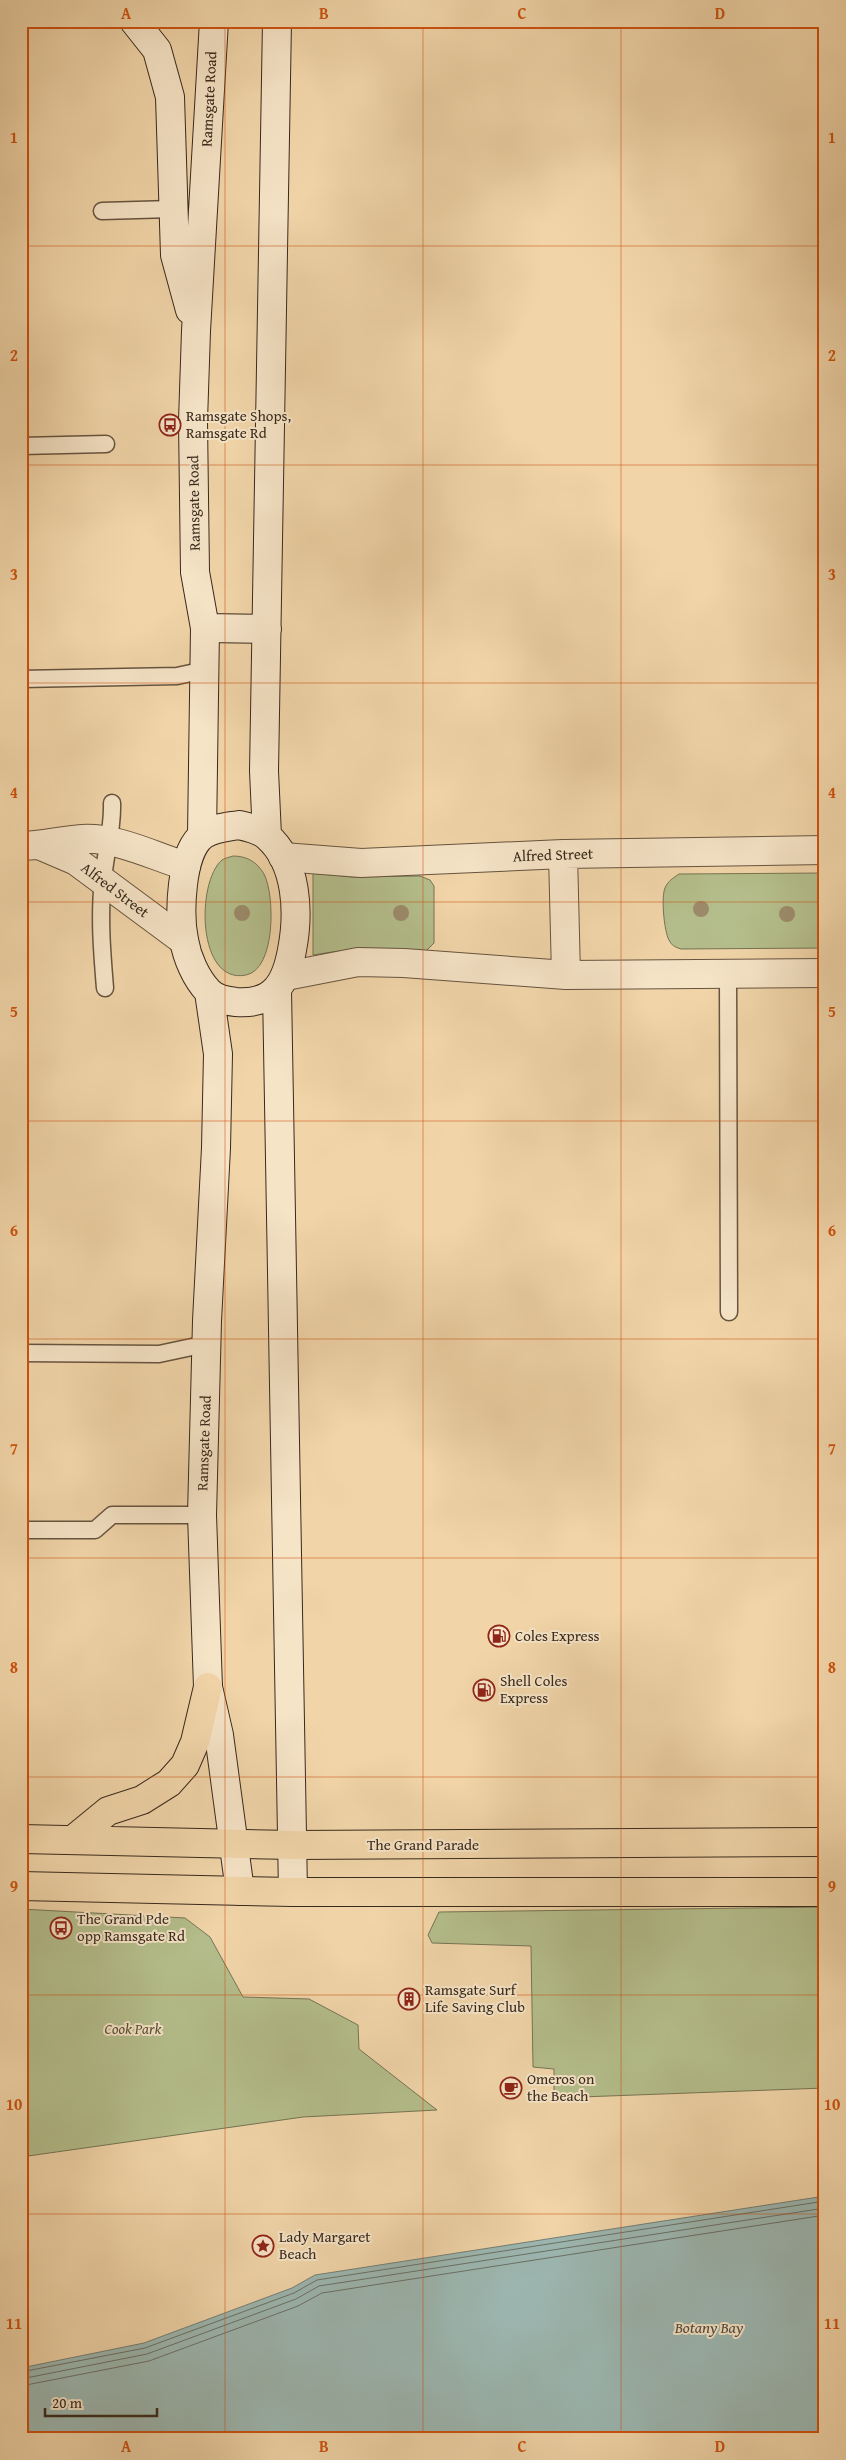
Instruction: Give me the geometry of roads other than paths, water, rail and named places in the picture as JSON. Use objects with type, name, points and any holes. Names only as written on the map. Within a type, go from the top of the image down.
[{"type":"main road","points":[[134,21],[158,50],[170,97],[172,209],[175,255],[196,331]]},
{"type":"main road","name":"Ramsgate Road","points":[[202,835],[205,628],[195,572],[193,421],[196,331],[214,21]]},
{"type":"main road","points":[[277,21],[264,771],[275,846],[292,881],[296,916],[282,983],[293,1892]]},
{"type":"main road","points":[[205,628],[267,630]]},
{"type":"main road","points":[[275,846],[239,825],[220,827],[202,835],[195,843],[186,866],[181,915],[184,941],[192,966],[209,992],[225,1001],[257,1002],[282,983],[358,962],[404,963],[566,976],[825,973]]},
{"type":"main road","name":"Alfred Street","points":[[31,846],[82,839],[110,841],[186,866]]},
{"type":"main road","name":"Alfred Street","points":[[31,846],[76,861],[103,879],[184,941]]},
{"type":"main road","name":"Alfred Street","points":[[275,846],[361,863],[563,854],[825,850]]},
{"type":"main road","points":[[563,854],[566,976]]},
{"type":"main road","name":"Ramsgate Road","points":[[209,992],[218,1054],[216,1148],[206,1344],[202,1515],[208,1687],[219,1735],[240,1891]]},
{"type":"main road","points":[[76,1838],[108,1811],[142,1800],[169,1783],[185,1765],[195,1742],[208,1687]]},
{"type":"main road","name":"The Grand Parade","points":[[21,1839],[76,1838],[182,1844],[293,1845],[825,1842]]},
{"type":"main road","points":[[21,1886],[293,1892],[825,1892]]},
{"type":"lane","points":[[102,212],[172,209]]},
{"type":"lane","points":[[21,446],[106,444]]},
{"type":"lane","points":[[21,679],[177,676],[204,670]]},
{"type":"lane","points":[[105,988],[100,934],[103,879],[110,841],[112,804]]},
{"type":"lane","points":[[728,974],[729,1312]]},
{"type":"lane","points":[[21,1353],[159,1354],[206,1344]]},
{"type":"lane","points":[[22,1530],[95,1530],[112,1515],[202,1515]]},
{"type":"water","name":"Botany Bay","points":[[825,2196],[825,2439],[21,2439],[21,2368],[144,2343],[292,2288],[315,2275]]},
{"type":"place","name":"Ramsgate Shops, Ramsgate Rd","points":[[170,425]]},
{"type":"place","name":"Coles Express","points":[[499,1636]]},
{"type":"place","name":"Shell Coles Express","points":[[484,1690]]},
{"type":"place","name":"The Grand Pde opp Ramsgate Rd","points":[[61,1928]]},
{"type":"place","name":"Ramsgate Surf Life Saving Club","points":[[409,1999]]},
{"type":"place","name":"Omeros on the Beach","points":[[511,2088]]},
{"type":"place","name":"Lady Margaret Beach","points":[[263,2246]]},
{"type":"park label","name":"Cook Park","points":[[133,2029]]}]
